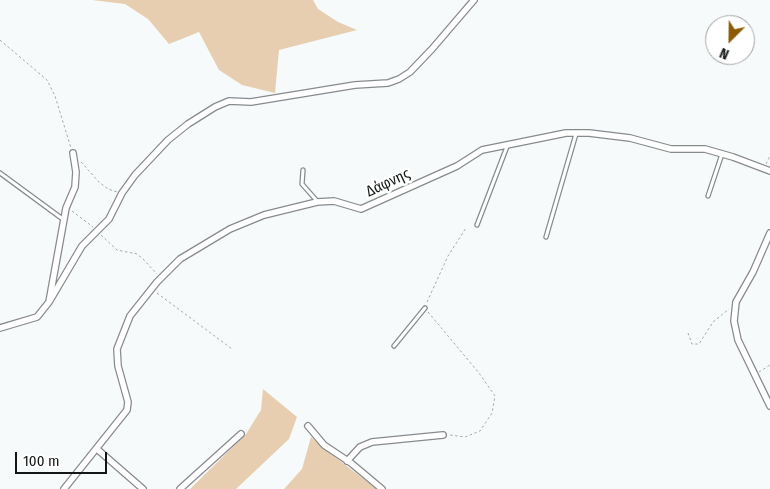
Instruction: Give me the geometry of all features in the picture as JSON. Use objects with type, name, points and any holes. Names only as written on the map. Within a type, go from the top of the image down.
[{"type":"street","points":[[0,328],[37,318],[49,302],[82,246],[109,219],[122,193],[146,162],[168,140],[215,107],[229,101],[260,101],[399,79],[410,72],[432,49],[474,0]]},
{"type":"street","name":"Δάφνης","points":[[64,489],[127,410],[128,402],[118,366],[117,349],[130,316],[151,289],[180,259],[230,229],[264,215],[317,202],[334,201],[361,209],[457,166],[482,150],[576,133],[630,138],[671,149],[705,149],[770,171]]},
{"type":"street","points":[[49,302],[66,208],[75,187],[76,172],[73,153]]},
{"type":"street","points":[[770,233],[753,272],[736,302],[734,321],[735,331],[770,406]]},
{"type":"street","points":[[308,426],[324,445],[382,489]]},
{"type":"street","points":[[180,489],[241,434]]},
{"type":"street","points":[[347,461],[360,447],[372,442],[443,434]]},
{"type":"street","points":[[96,449],[143,489]]},
{"type":"lane","points":[[546,237],[576,133]]},
{"type":"lane","points":[[477,225],[508,144]]},
{"type":"lane","points":[[708,196],[722,154]]},
{"type":"lane","points":[[303,170],[302,184],[317,202]]},
{"type":"lane","points":[[0,173],[65,220]]},
{"type":"lane","points":[[394,346],[425,308]]},
{"type":"path","points":[[0,40],[46,80],[55,96],[73,153],[99,182],[108,189],[122,193]]},
{"type":"path","points":[[763,169],[770,156]]},
{"type":"path","points":[[66,208],[98,231],[104,240],[117,250],[130,252],[143,258],[160,279]]},
{"type":"path","points":[[443,434],[465,437],[480,431],[492,413],[494,396],[480,372],[425,308],[448,256],[466,228]]},
{"type":"path","points":[[151,289],[197,321],[232,349]]},
{"type":"path","points":[[688,332],[692,344],[699,344],[713,322],[736,302]]},
{"type":"path","points":[[754,375],[770,365]]},
{"type":"shaded area","points":[[92,0],[313,0],[318,9],[338,22],[357,30],[279,50],[275,93],[242,85],[219,70],[199,32],[169,44],[148,19],[125,4]]},
{"type":"shaded area","points":[[263,389],[297,417],[289,439],[236,489],[190,489],[246,434],[261,410]]},
{"type":"shaded area","points":[[311,437],[377,489],[284,489],[302,469]]}]
